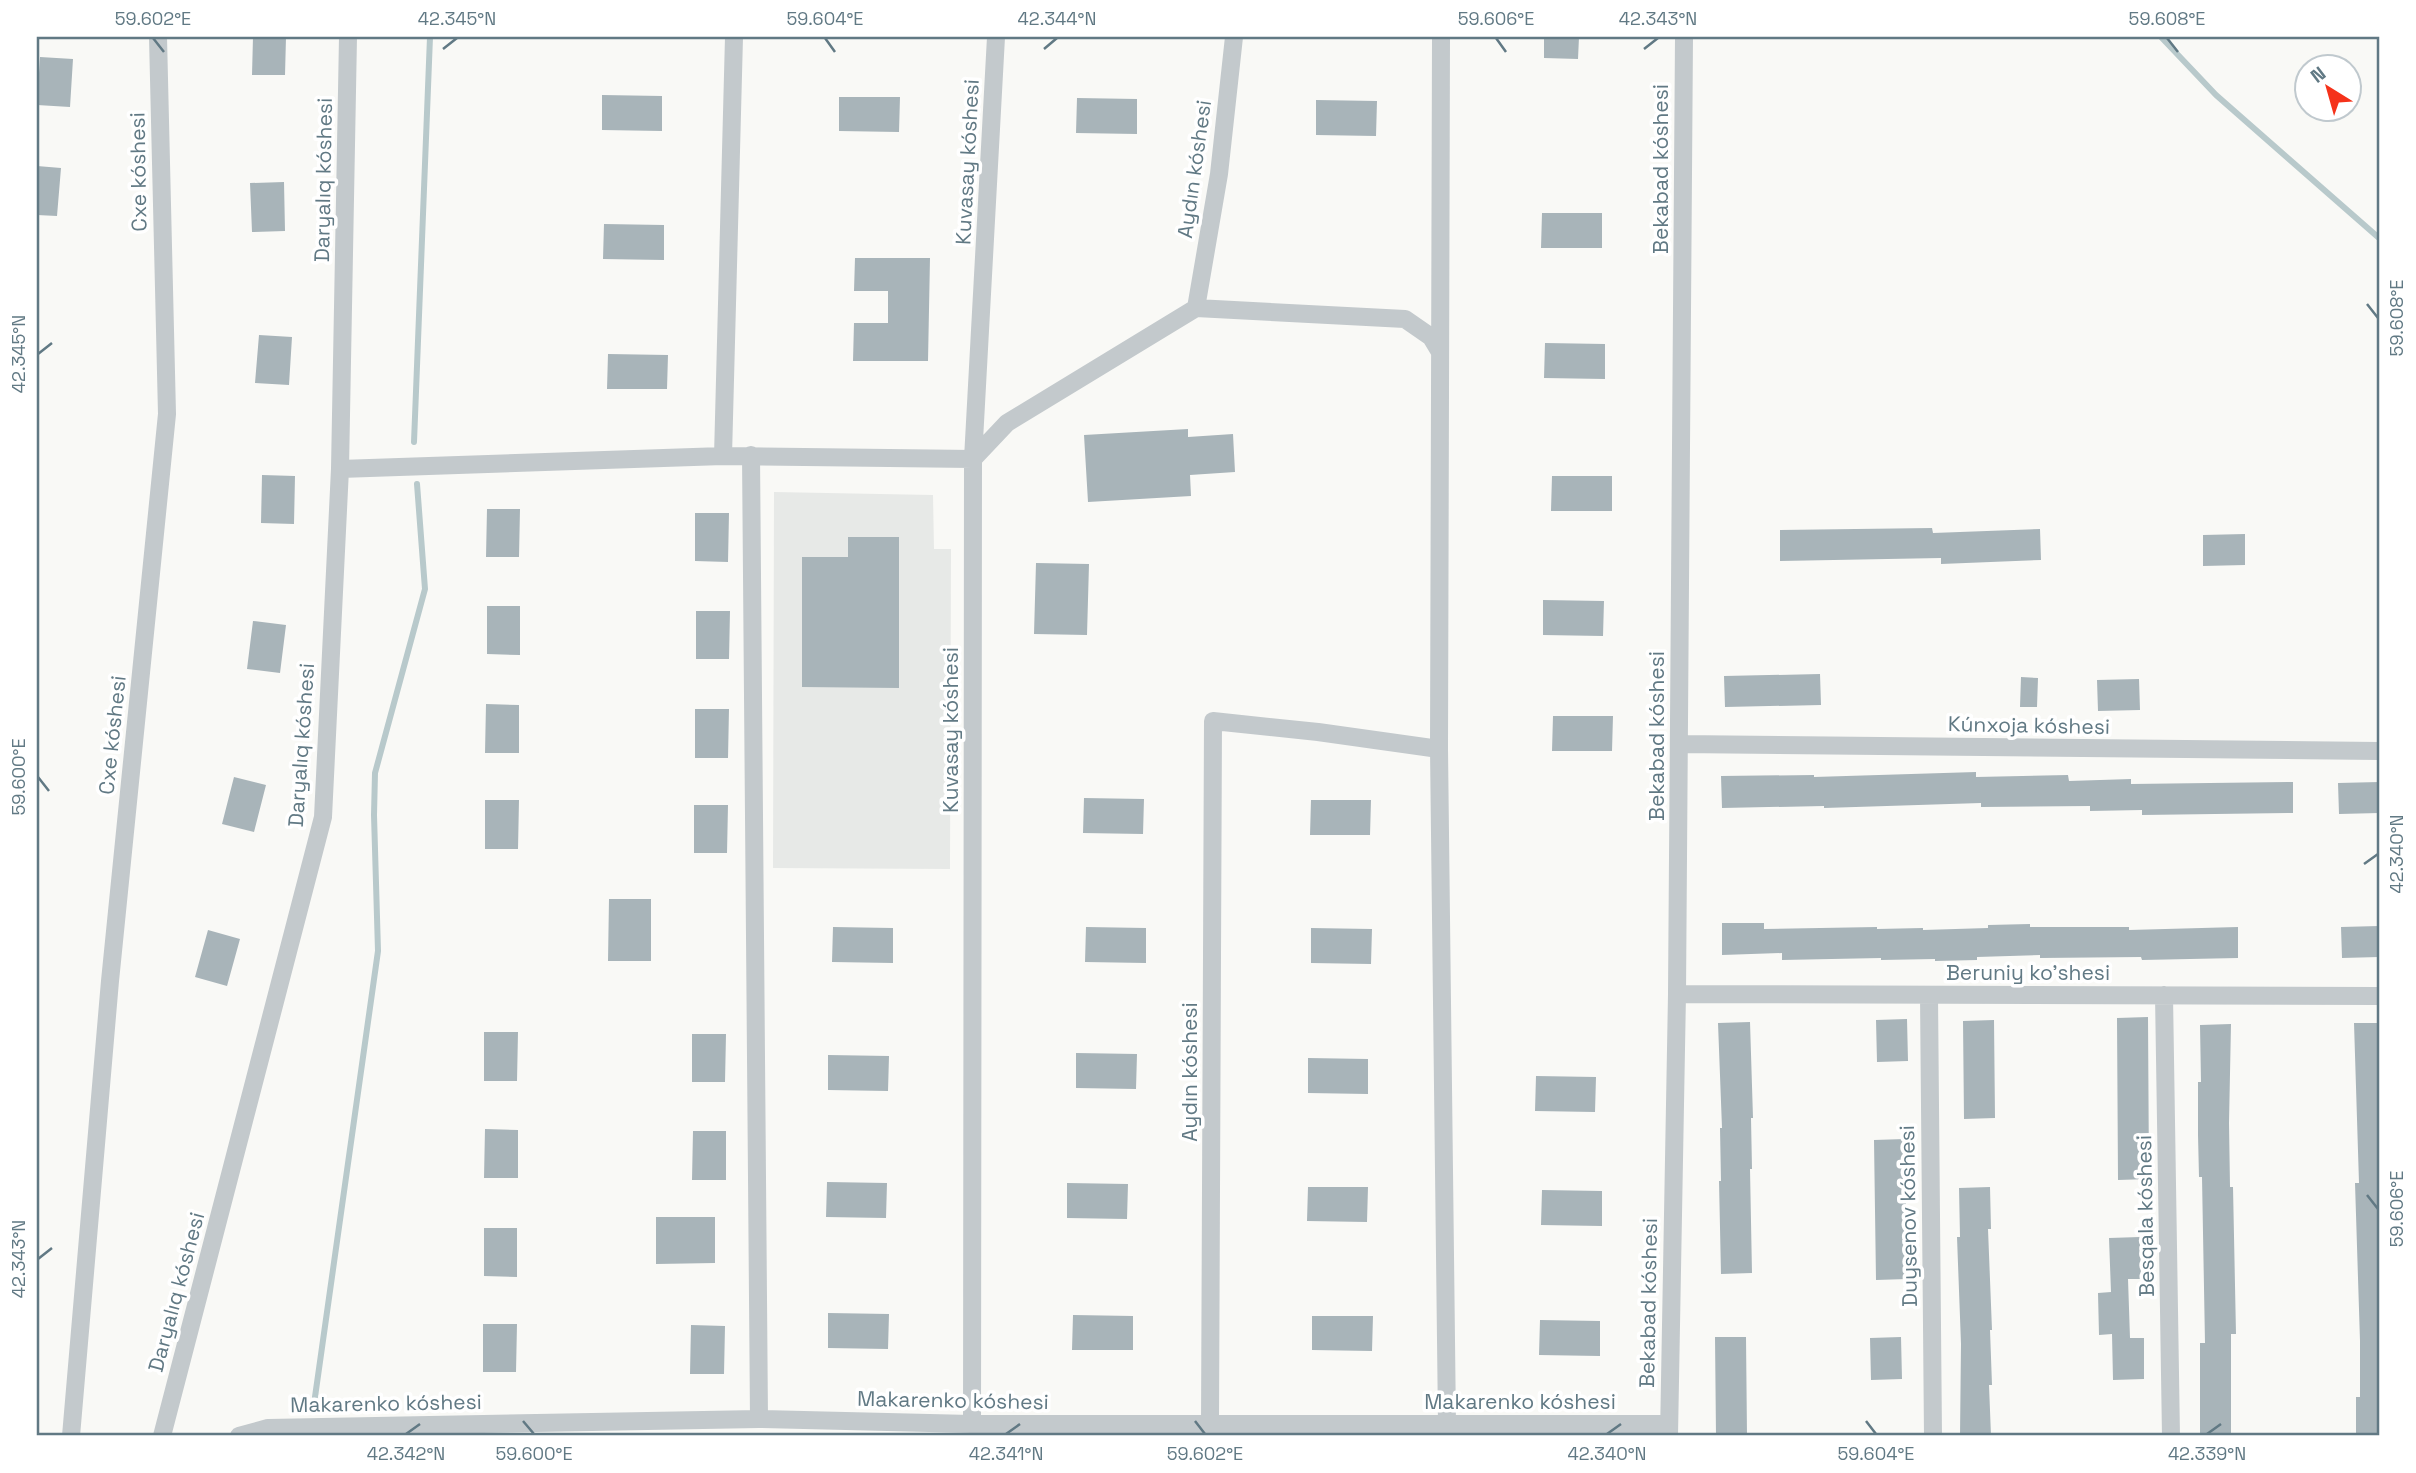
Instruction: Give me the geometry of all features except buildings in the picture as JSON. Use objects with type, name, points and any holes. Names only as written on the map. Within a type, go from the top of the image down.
[{"type":"street","name":"Cxe kóshesi","points":[[71,1436],[110,981],[167,414],[158,37]]},
{"type":"street","name":"Daryalıq kóshesi","points":[[162,1436],[323,817],[340,469],[348,37]]},
{"type":"street","points":[[723,456],[734,37]]},
{"type":"street","name":"Kuvasay kóshesi","points":[[972,1430],[973,458],[996,37]]},
{"type":"street","name":"Aydın kóshesi","points":[[1196,308],[1219,174],[1234,37]]},
{"type":"street","points":[[1441,37],[1439,749],[1447,1424]]},
{"type":"street","name":"Bekabad kóshesi","points":[[1669,1430],[1677,994],[1684,37]]},
{"type":"street","points":[[340,469],[751,455],[973,458],[1007,423],[1196,308],[1405,319],[1431,337],[1440,352]]},
{"type":"street","points":[[751,455],[759,1419]]},
{"type":"street","name":"Aydın kóshesi","points":[[1210,1423],[1213,721],[1439,749]]},
{"type":"street","name":"Kúnxoja kóshesi","points":[[1679,744],[2379,751]]},
{"type":"street","name":"Beruniy ko'shesi","points":[[1677,994],[2379,996]]},
{"type":"street","name":"Duysenov kóshesi","points":[[1929,995],[1933,1436]]},
{"type":"street","name":"Besqala kóshesi","points":[[2164,995],[2171,1436]]},
{"type":"street","name":"Makarenko kóshesi","points":[[239,1436],[268,1428],[759,1419],[972,1430],[1210,1423],[1447,1424],[1669,1430]]},
{"type":"shaded area","points":[[774,492],[933,495],[934,549],[951,549],[950,869],[773,868]]},
{"type":"waterway","points":[[414,442],[430,37]]},
{"type":"waterway","points":[[2161,37],[2216,95],[2379,238]]},
{"type":"waterway","points":[[315,1397],[378,951],[375,773],[425,589],[417,484]]}]
